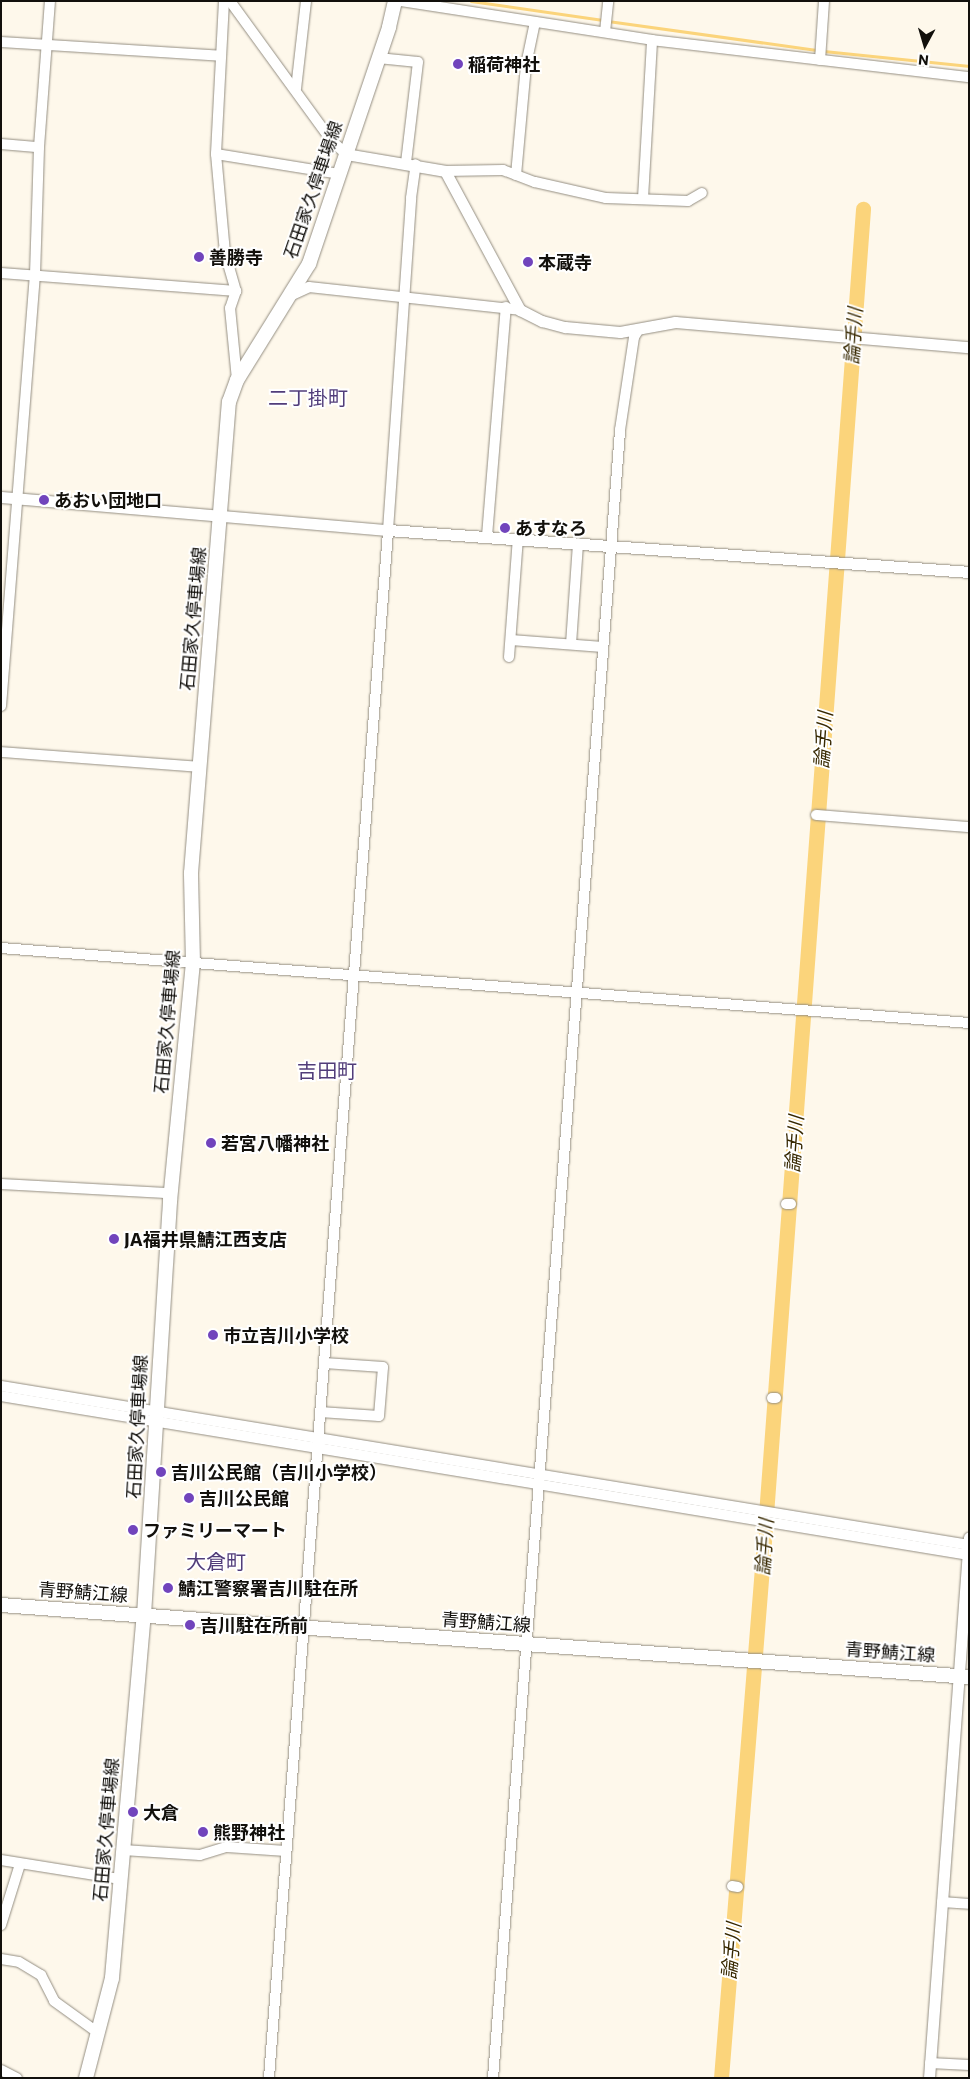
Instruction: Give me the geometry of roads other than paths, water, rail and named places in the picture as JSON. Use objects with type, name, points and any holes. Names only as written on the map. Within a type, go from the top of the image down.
[{"type":"main road","name":"石田家久停車場線","points":[[86,2078],[112,1978],[144,1615],[170,1201],[193,963],[191,873],[229,402],[237,380],[309,264],[378,58],[394,1]]},
{"type":"main road","name":"青野鯖江線","points":[[1,1605],[752,1662],[964,1676]]},
{"type":"street","points":[[1,706],[35,275],[39,147],[50,1]]},
{"type":"street","points":[[224,1],[216,154],[225,253],[236,291],[230,308],[237,380]]},
{"type":"street","points":[[230,1],[296,89],[331,140],[346,154],[411,163],[445,172],[503,170],[606,198],[688,201],[702,192]]},
{"type":"street","points":[[296,89],[306,1]]},
{"type":"street","points":[[401,1],[535,22],[606,29],[652,40],[820,54],[969,77]]},
{"type":"street","points":[[606,29],[608,1]]},
{"type":"street","points":[[820,54],[824,1]]},
{"type":"street","points":[[516,175],[526,65],[535,22]]},
{"type":"street","points":[[642,198],[652,40]]},
{"type":"street","points":[[1,42],[222,56]]},
{"type":"street","points":[[269,2078],[352,975],[388,530],[418,62],[378,58]]},
{"type":"street","points":[[1,144],[39,147]]},
{"type":"street","points":[[216,154],[340,174]]},
{"type":"street","points":[[445,172],[520,310]]},
{"type":"street","points":[[1,273],[236,291]]},
{"type":"street","points":[[290,296],[309,288],[506,307],[520,310],[565,327],[620,332],[675,322],[969,347]]},
{"type":"street","points":[[487,536],[506,307]]},
{"type":"street","points":[[493,2078],[620,430],[634,337],[639,329]]},
{"type":"street","points":[[1,497],[221,514],[388,530],[969,572]]},
{"type":"street","points":[[509,657],[518,538]]},
{"type":"street","points":[[572,644],[578,543]]},
{"type":"street","points":[[510,640],[603,647]]},
{"type":"street","points":[[1,752],[199,767]]},
{"type":"street","points":[[818,815],[969,827]]},
{"type":"street","points":[[1,948],[969,1023]]},
{"type":"street","points":[[1,1184],[166,1193],[170,1201]]},
{"type":"street","points":[[320,1412],[378,1416],[383,1368],[324,1362]]},
{"type":"street","points":[[1,1386],[157,1417],[317,1445],[968,1547],[964,1676],[942,1902],[929,2078]]},
{"type":"street","points":[[1,1396],[157,1417]]},
{"type":"street","points":[[123,1850],[200,1855],[226,1847],[286,1851]]},
{"type":"street","points":[[1,1860],[120,1879]]},
{"type":"street","points":[[1,1925],[20,1864]]},
{"type":"street","points":[[942,1902],[969,1904]]},
{"type":"street","points":[[1,1959],[19,1962],[41,1975],[54,2001],[97,2032]]},
{"type":"street","points":[[930,2063],[969,2066]]},
{"type":"street","points":[[1,2070],[16,2078]]},
{"type":"waterway","points":[[471,1],[603,20]]},
{"type":"waterway","points":[[608,21],[818,50]]},
{"type":"waterway","points":[[824,51],[969,66]]},
{"type":"waterway","name":"論手川","points":[[721,2078],[763,1555],[863,209]]},
{"type":"place","name":"稲荷神社","points":[[458,64]]},
{"type":"place","name":"善勝寺","points":[[199,257]]},
{"type":"place","name":"本蔵寺","points":[[528,262]]},
{"type":"place","name":"あおい団地口","points":[[44,500]]},
{"type":"place","name":"あすなろ","points":[[505,528]]},
{"type":"place","name":"若宮八幡神社","points":[[211,1143]]},
{"type":"place","name":"JA福井県鯖江西支店","points":[[114,1239]]},
{"type":"place","name":"市立吉川小学校","points":[[213,1335]]},
{"type":"place","name":"吉川公民館（吉川小学校）","points":[[161,1472]]},
{"type":"place","name":"吉川公民館","points":[[189,1498]]},
{"type":"place","name":"ファミリーマート","points":[[133,1530]]},
{"type":"place","name":"鯖江警察署吉川駐在所","points":[[168,1588]]},
{"type":"place","name":"吉川駐在所前","points":[[190,1625]]},
{"type":"place","name":"大倉","points":[[133,1812]]},
{"type":"place","name":"熊野神社","points":[[203,1832]]},
{"type":"district","name":"二丁掛町","points":[[308,397]]},
{"type":"district","name":"吉田町","points":[[327,1070]]},
{"type":"district","name":"大倉町","points":[[216,1561]]}]
